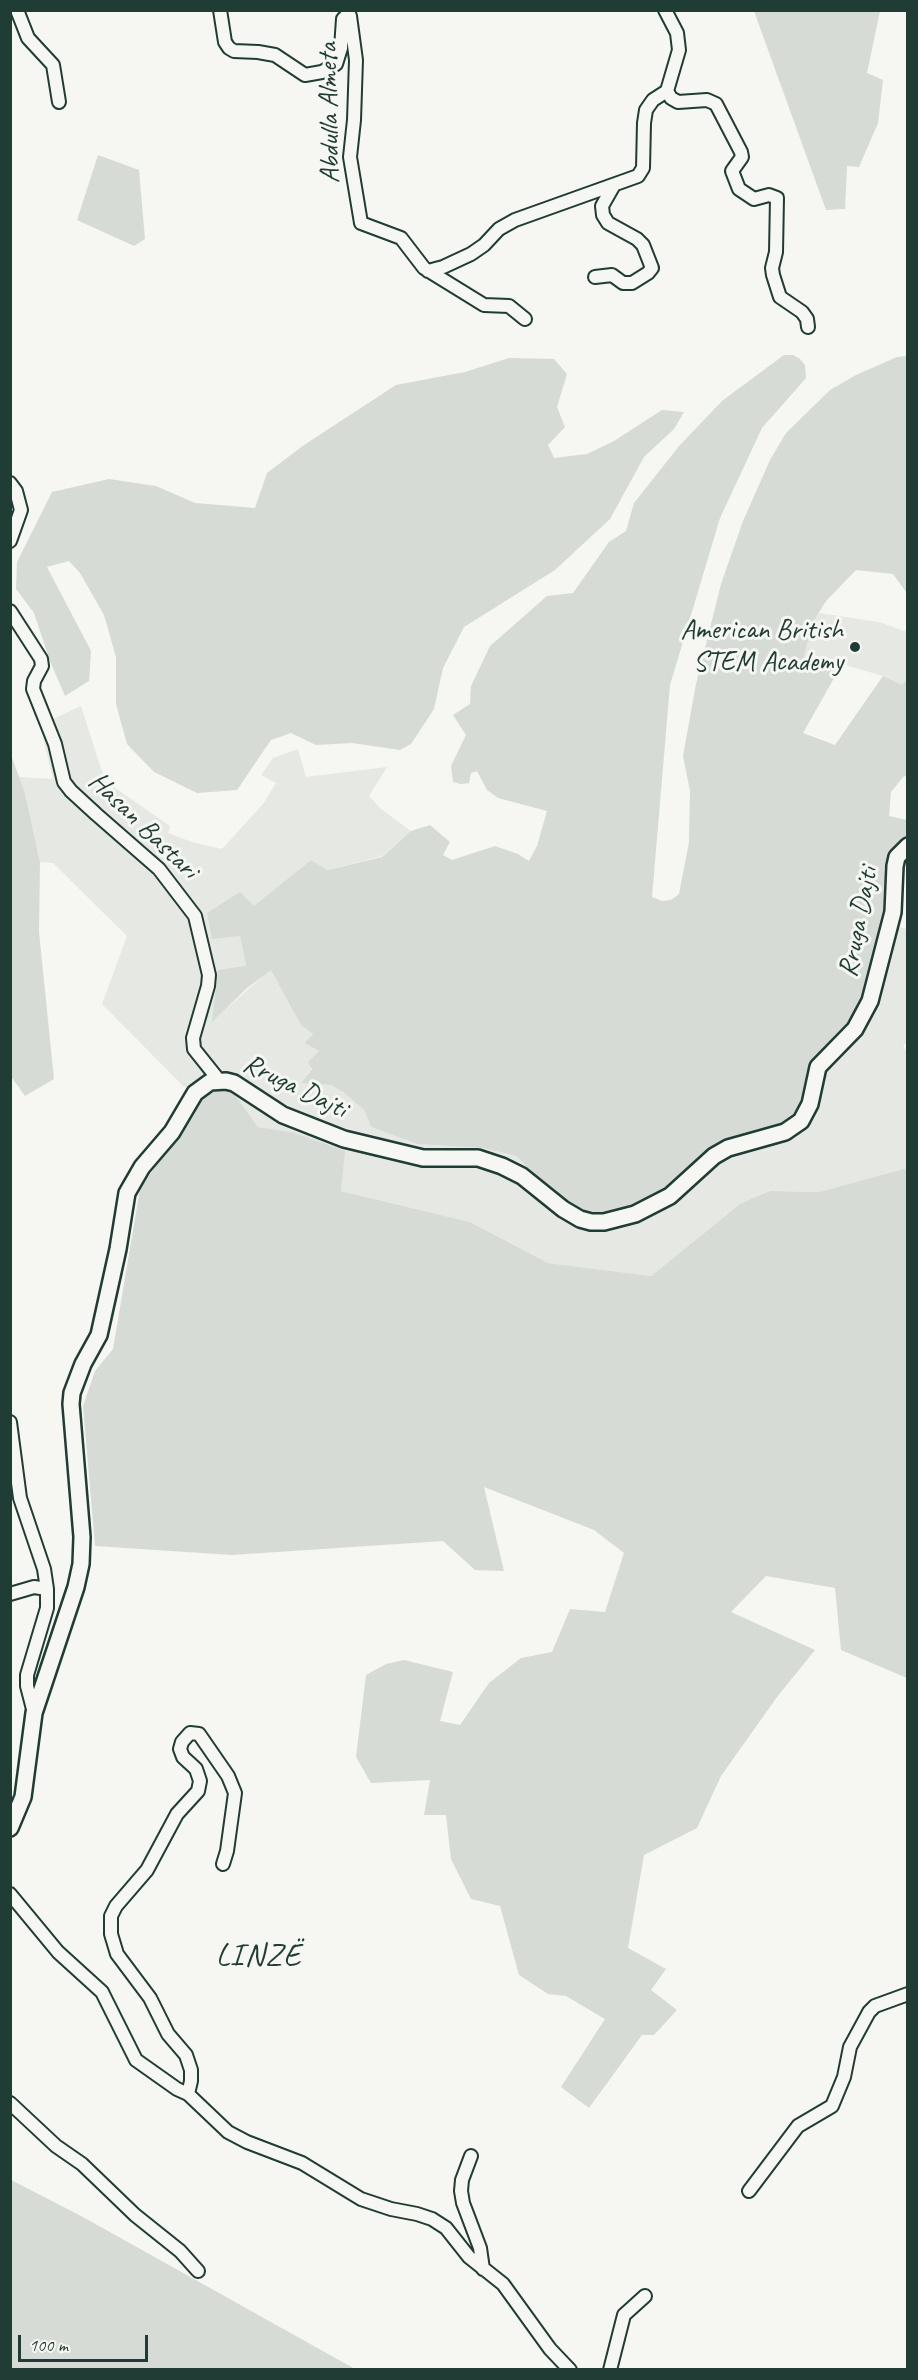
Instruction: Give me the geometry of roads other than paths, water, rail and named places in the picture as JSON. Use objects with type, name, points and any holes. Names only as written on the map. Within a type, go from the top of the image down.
[{"type":"main road","name":"Rruga Dajti","points":[[10,1828],[23,1797],[34,1713],[76,1587],[81,1564],[82,1537],[72,1393],[83,1364],[99,1335],[118,1249],[127,1192],[142,1167],[172,1132],[195,1093],[202,1086],[218,1079],[234,1083],[283,1115],[344,1139],[423,1158],[478,1158],[522,1176],[563,1209],[580,1219],[604,1222],[626,1217],[670,1196],[721,1152],[742,1142],[785,1132],[801,1121],[810,1104],[818,1067],[855,1029],[870,1001],[893,912],[897,857],[908,846]]},
{"type":"street","points":[[17,10],[21,26],[28,38],[53,65],[59,102]]},
{"type":"street","name":"Abdulla Almeta","points":[[220,10],[225,42],[229,48],[234,51],[274,55],[305,75],[322,72],[336,64],[341,48],[343,19],[347,15],[352,20],[356,60],[350,157],[359,219],[364,226],[401,238],[428,271],[484,305],[509,306],[525,319]]},
{"type":"street","points":[[428,271],[471,254],[484,245],[499,229],[515,220],[638,176],[643,168],[646,110],[654,100],[667,91],[679,50],[677,33],[665,10]]},
{"type":"street","points":[[667,91],[671,98],[678,102],[707,100],[716,104],[741,152],[742,157],[732,171],[739,189],[754,199],[769,195],[777,198],[776,252],[772,275],[780,297],[802,312],[807,319],[808,327]]},
{"type":"street","points":[[596,277],[612,275],[623,283],[632,283],[652,268],[643,245],[637,239],[609,224],[603,215],[602,206],[614,185]]},
{"type":"street","points":[[10,483],[16,491],[21,510],[10,541]]},
{"type":"street","name":"Hasan Bastari","points":[[10,611],[41,659],[42,666],[34,681],[33,689],[55,744],[64,782],[96,814],[159,869],[195,916],[209,975],[193,1038],[194,1049],[218,1079]]},
{"type":"street","points":[[10,1422],[20,1498],[44,1569],[46,1589],[47,1608],[27,1675],[27,1686],[34,1713]]},
{"type":"street","points":[[10,1594],[34,1587],[46,1589]]},
{"type":"street","points":[[188,2094],[191,2070],[186,2055],[168,2034],[150,1998],[117,1954],[111,1934],[111,1916],[116,1906],[147,1870],[177,1814],[198,1791],[200,1781],[196,1769],[183,1757],[180,1749],[182,1742],[190,1733],[200,1734],[228,1776],[235,1793],[223,1864]]},
{"type":"street","points":[[10,1894],[58,1952],[102,1992],[136,2060],[177,2089],[188,2094],[228,2132],[247,2142],[302,2163],[361,2199],[432,2219],[446,2228],[469,2257],[503,2284],[545,2343],[570,2370]]},
{"type":"street","points":[[749,2191],[798,2126],[832,2106],[844,2077],[850,2047],[869,2012],[874,2006],[908,1994]]},
{"type":"street","points":[[10,2103],[56,2146],[82,2164],[135,2216],[180,2252],[198,2271]]},
{"type":"street","points":[[471,2156],[462,2180],[461,2190],[463,2203],[480,2248],[483,2269]]},
{"type":"street","points":[[610,2370],[624,2315],[645,2296]]},
{"type":"place","name":"American British STEM Academy","points":[[855,647]]},
{"type":"district","name":"LINZË","points":[[259,1957]]}]
